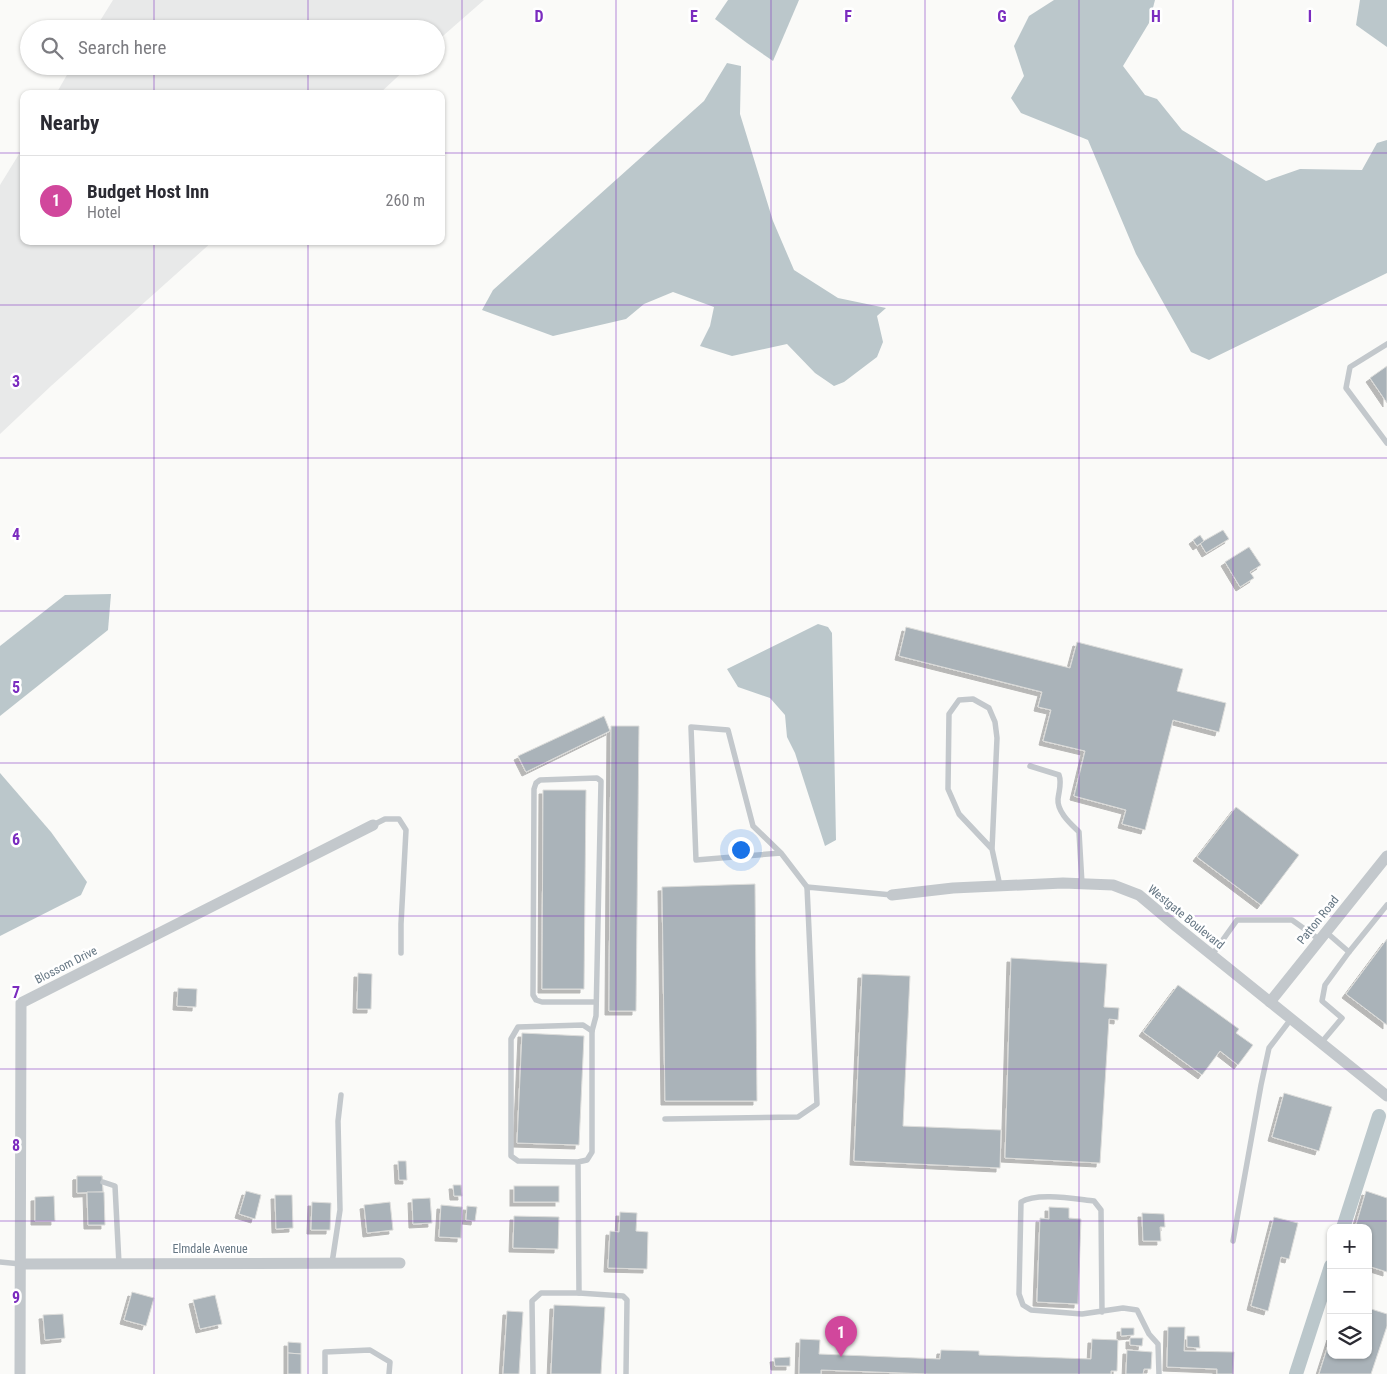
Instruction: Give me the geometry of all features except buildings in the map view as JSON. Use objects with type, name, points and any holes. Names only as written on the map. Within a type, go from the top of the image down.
[{"type":"street","name":"Blossom Drive","points":[[20,1374],[21,1004],[373,825]]},
{"type":"street","name":"Patton Road","points":[[1270,1002],[1387,856]]},
{"type":"street","name":"Westgate Boulevard","points":[[892,895],[953,888],[1063,883],[1113,885],[1139,895],[1177,928],[1387,1096]]},
{"type":"street","name":"Elmdale Avenue","points":[[21,1264],[400,1263]]},
{"type":"lane","points":[[1387,344],[1350,367],[1346,388],[1387,444]]},
{"type":"lane","points":[[992,849],[959,814],[948,789],[949,714],[959,700],[974,699],[988,708],[994,722],[997,738],[992,849],[1000,886]]},
{"type":"lane","points":[[665,1120],[798,1117],[817,1104],[807,887],[781,853],[754,826],[728,730],[691,727],[696,860],[781,853]]},
{"type":"lane","points":[[1030,766],[1059,775],[1061,781],[1058,802],[1068,821],[1079,832],[1082,884]]},
{"type":"lane","points":[[592,1031],[582,1025],[518,1027],[511,1039],[511,1156],[518,1161],[578,1162],[588,1160],[592,1152],[592,1031],[596,1016],[601,781],[597,778],[540,780],[536,783],[534,789],[533,995],[536,1000],[542,1002],[596,1002]]},
{"type":"lane","points":[[373,825],[385,819],[399,819],[406,830],[401,953]]},
{"type":"lane","points":[[807,887],[892,895]]},
{"type":"lane","points":[[1322,1043],[1342,1018],[1322,1002],[1326,984],[1387,905]]},
{"type":"lane","points":[[1212,955],[1237,920],[1292,920],[1349,952]]},
{"type":"lane","points":[[1234,1241],[1269,1048],[1291,1019]]},
{"type":"lane","points":[[332,1263],[340,1210],[338,1121],[340,1095]]},
{"type":"lane","points":[[578,1162],[579,1293]]},
{"type":"lane","points":[[103,1182],[115,1186],[119,1264]]},
{"type":"lane","points":[[1102,1312],[1101,1210],[1094,1201],[1042,1197],[1026,1199],[1021,1202],[1019,1294],[1023,1305],[1031,1310],[1082,1314],[1102,1312],[1123,1308],[1137,1310],[1149,1334],[1158,1344],[1159,1374]]},
{"type":"lane","points":[[0,1262],[21,1264]]},
{"type":"lane","points":[[532,1374],[532,1301],[541,1293],[623,1296],[627,1300],[626,1374]]},
{"type":"lane","points":[[326,1374],[325,1352],[370,1350],[390,1362],[389,1374]]},
{"type":"shaded area","points":[[113,0],[484,0],[445,34],[445,20],[101,20]]},
{"type":"shaded area","points":[[728,0],[799,0],[773,61],[715,19]]},
{"type":"shaded area","points":[[1054,0],[1155,0],[1149,23],[1123,66],[1145,95],[1157,99],[1182,130],[1266,181],[1300,169],[1362,170],[1377,143],[1387,140],[1387,273],[1209,360],[1191,352],[1136,254],[1088,140],[1021,113],[1011,98],[1024,76],[1014,46],[1029,16]]},
{"type":"shaded area","points":[[1360,0],[1387,0],[1387,47],[1356,25]]},
{"type":"shaded area","points":[[727,63],[741,66],[740,114],[773,221],[794,270],[838,298],[886,308],[877,316],[883,342],[877,357],[844,382],[834,386],[815,373],[787,344],[732,356],[700,346],[710,326],[714,307],[673,292],[644,304],[626,319],[553,336],[482,310],[493,290],[704,101]]},
{"type":"shaded area","points":[[67,75],[399,75],[383,90],[58,90]]},
{"type":"shaded area","points":[[20,152],[20,245],[209,245],[0,434],[0,185]]},
{"type":"shaded area","points":[[111,594],[108,630],[0,716],[0,646],[65,595]]},
{"type":"shaded area","points":[[818,624],[828,627],[832,633],[836,840],[825,846],[795,753],[787,737],[785,715],[770,698],[738,687],[727,669]]},
{"type":"shaded area","points":[[0,773],[51,832],[87,882],[81,895],[0,936]]},
{"type":"waterway","points":[[1344,1224],[1379,1116]]},
{"type":"waterway","points":[[1296,1374],[1330,1269]]},
{"type":"place","name":"Budget Host Inn","points":[[841,1357]]}]
